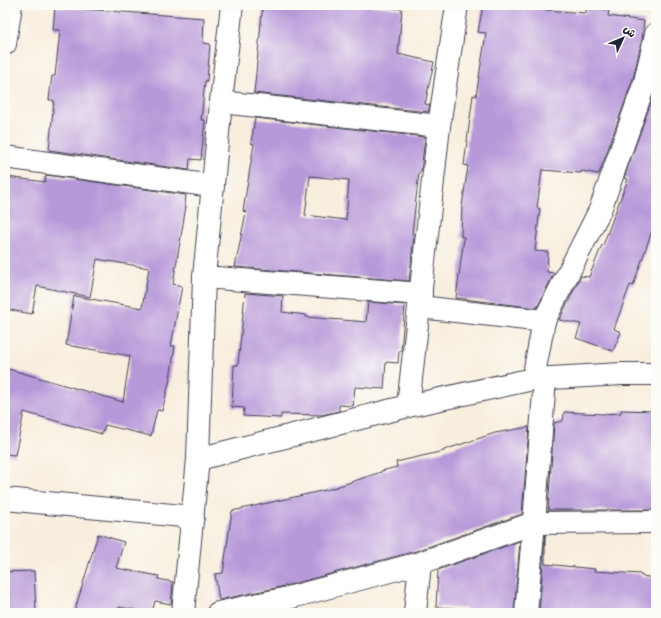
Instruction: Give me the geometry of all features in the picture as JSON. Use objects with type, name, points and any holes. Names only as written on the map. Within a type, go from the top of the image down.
[{"type":"street","points":[[5,44],[11,5]]},
{"type":"street","points":[[183,613],[198,458],[204,278],[232,5]]},
{"type":"street","points":[[408,406],[439,126],[457,5]]},
{"type":"street","points":[[526,613],[534,523],[539,379],[544,321],[600,210],[645,82],[656,34]]},
{"type":"street","points":[[221,102],[439,126]]},
{"type":"street","points":[[5,157],[213,186]]},
{"type":"street","points":[[204,278],[420,301],[544,321]]},
{"type":"street","points":[[198,458],[408,406],[539,379],[622,374],[656,374]]},
{"type":"street","points":[[5,499],[192,517]]},
{"type":"street","points":[[218,613],[290,606],[534,523],[656,522]]},
{"type":"street","points":[[415,613],[420,563]]},
{"type":"building","points":[[264,5],[366,5],[402,9],[398,54],[434,62],[425,104],[430,105],[428,112],[254,93]]},
{"type":"building","points":[[483,5],[546,5],[546,10],[586,13],[587,7],[609,10],[608,16],[644,21],[642,40],[633,79],[599,174],[581,171],[581,173],[542,170],[537,208],[540,209],[535,251],[548,252],[547,272],[554,273],[537,308],[456,298],[464,237],[461,237],[462,206],[468,166],[464,165],[473,95],[476,96],[486,33],[478,32]]},
{"type":"building","points":[[55,7],[204,18],[203,43],[210,44],[207,81],[205,81],[201,120],[205,120],[201,160],[190,159],[189,170],[49,150],[54,100],[49,100],[52,76],[55,76],[60,30],[53,30]]},
{"type":"building","points":[[653,96],[656,97],[656,219],[633,286],[630,285],[614,329],[621,332],[613,351],[576,338],[581,324],[559,320],[581,276],[589,277],[603,245],[628,179],[624,178]]},
{"type":"building","points":[[255,118],[425,137],[421,172],[419,172],[412,234],[414,235],[409,281],[235,267],[246,212],[243,211],[254,144],[251,143]],"holes":[[[310,176],[349,180],[346,220],[305,215]]]},
{"type":"building","points":[[46,175],[186,195],[186,206],[173,284],[182,286],[171,346],[175,346],[170,379],[162,411],[157,410],[151,436],[105,425],[102,434],[24,412],[15,455],[5,454],[5,368],[123,402],[130,356],[66,345],[74,296],[142,308],[149,268],[97,259],[90,297],[37,286],[32,314],[5,309],[5,188],[7,177],[45,182]]},
{"type":"building","points":[[245,293],[283,296],[282,312],[306,315],[306,317],[366,322],[368,302],[405,305],[401,351],[399,351],[398,363],[386,362],[384,389],[355,387],[353,406],[339,405],[339,411],[321,415],[281,414],[281,418],[243,416],[244,408],[232,407],[234,365],[238,365]]},
{"type":"building","points":[[621,410],[656,411],[656,510],[548,510],[554,423],[563,421],[564,412],[603,414],[621,413]]},
{"type":"building","points":[[529,427],[522,514],[416,551],[285,586],[219,600],[215,574],[223,573],[232,511],[330,489],[397,467],[396,462],[444,451],[495,433]]},
{"type":"building","points":[[98,534],[124,542],[116,568],[159,576],[158,579],[173,582],[171,604],[155,601],[152,613],[119,607],[118,613],[74,613]]},
{"type":"building","points":[[545,535],[545,564],[595,569],[594,571],[641,574],[641,576],[656,578],[656,613],[613,613],[571,610],[571,613],[539,613]]},
{"type":"building","points":[[520,541],[514,613],[483,613],[467,609],[436,607],[438,570]]},
{"type":"building","points":[[34,571],[36,613],[5,613],[5,572]]}]
